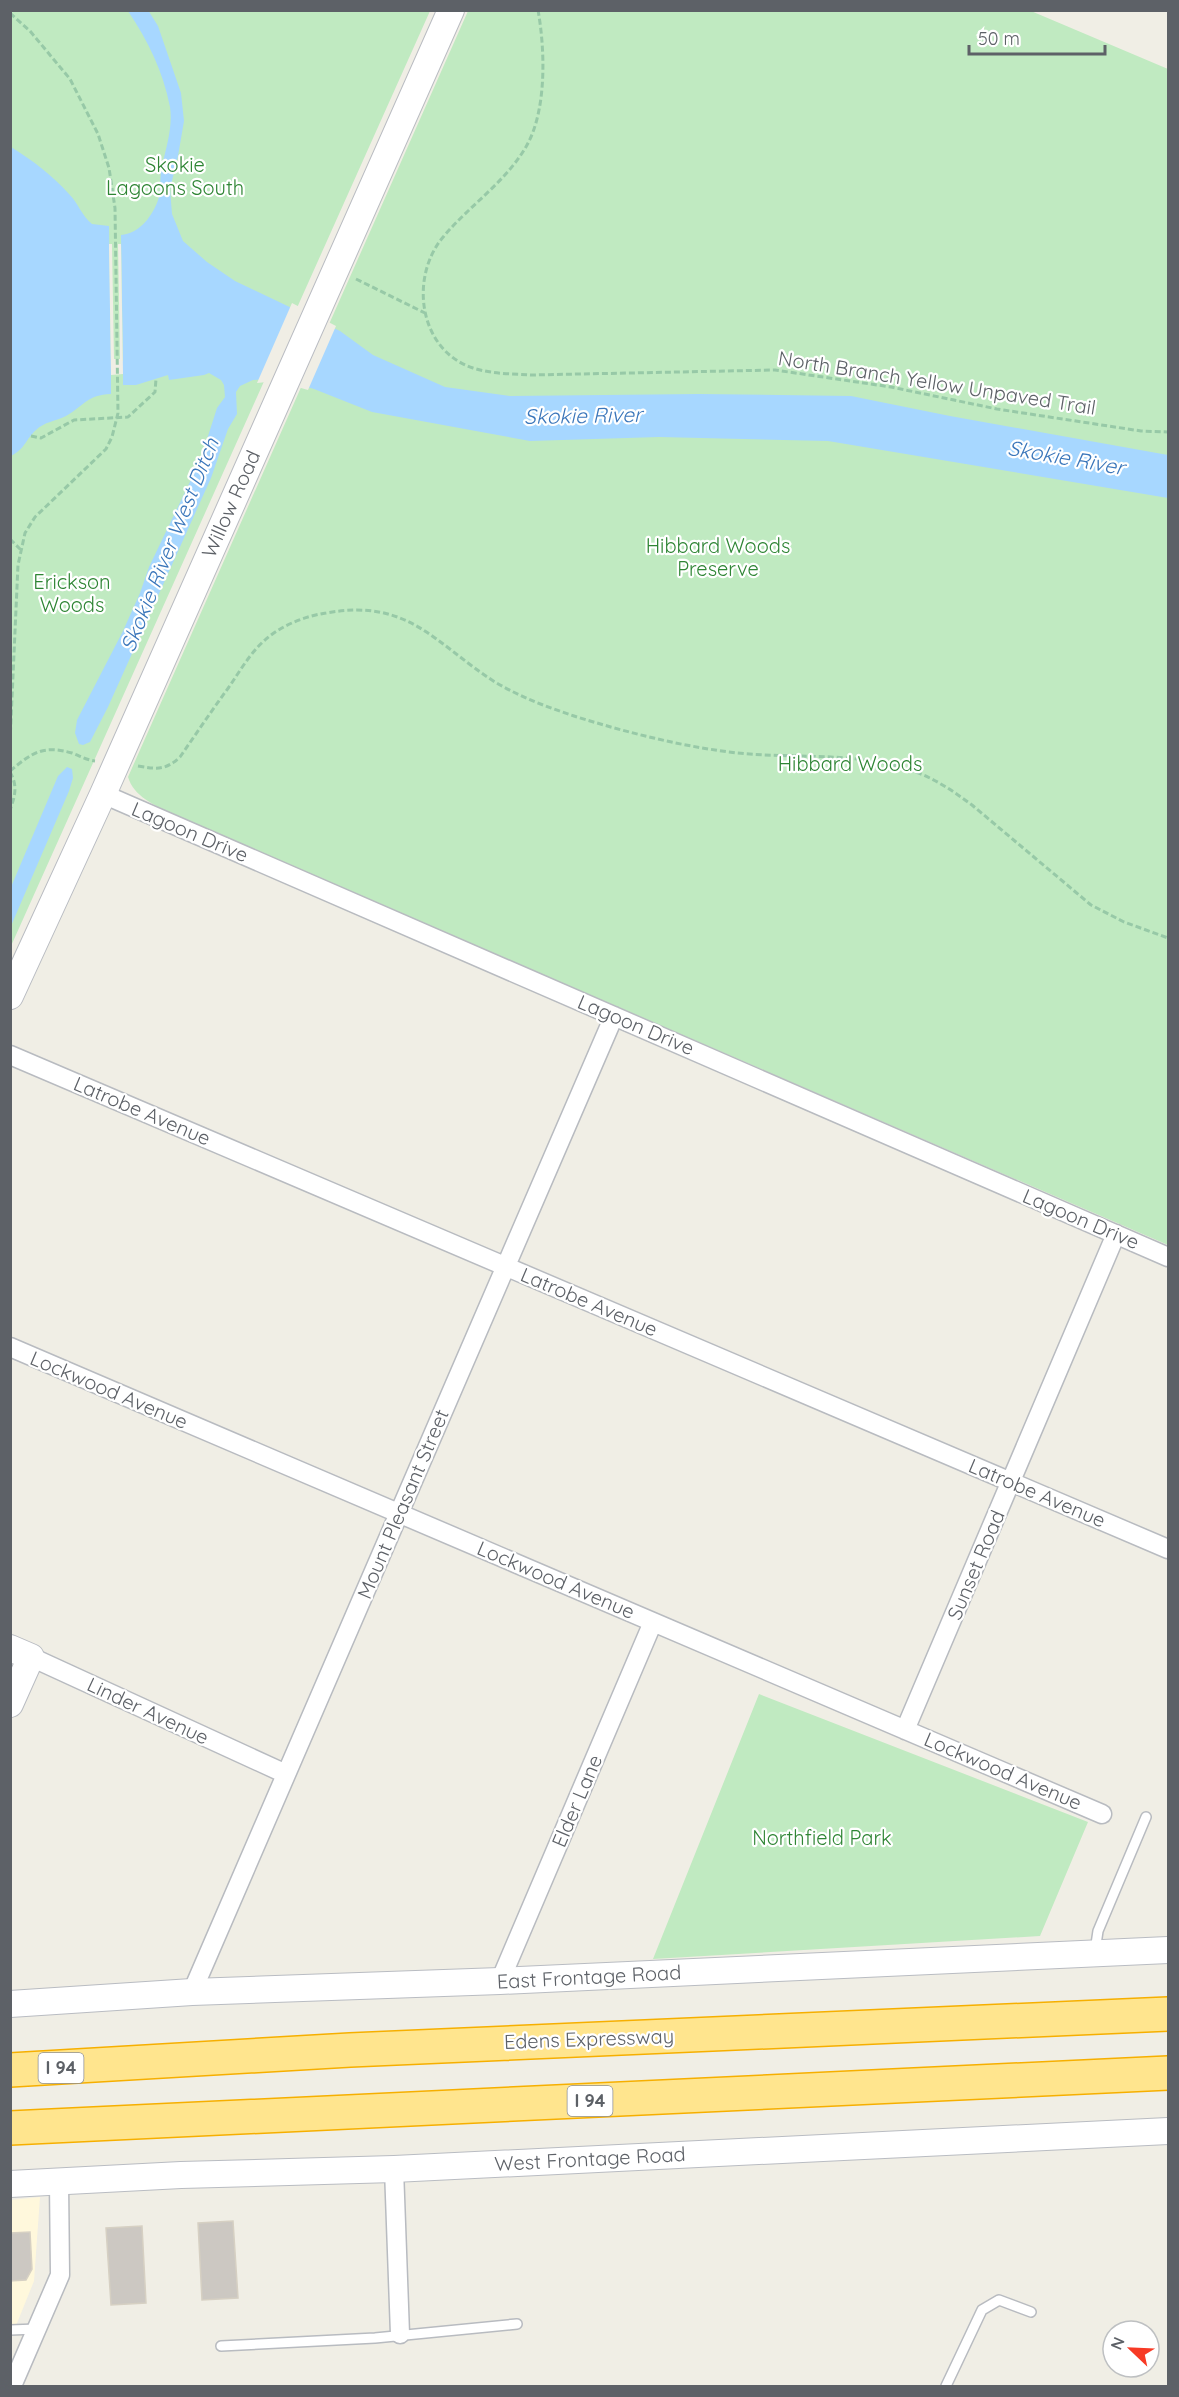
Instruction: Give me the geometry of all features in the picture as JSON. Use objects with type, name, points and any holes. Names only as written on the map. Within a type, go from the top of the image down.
[{"type":"highway","name":"Edens Expressway","points":[[10,2070],[111,2066],[350,2049],[1168,2014]]},
{"type":"highway","points":[[10,2053],[111,2066]]},
{"type":"highway","name":"I 94","points":[[10,2128],[1168,2073]]},
{"type":"street","name":"Willow Road","points":[[10,996],[103,794],[451,10]]},
{"type":"street","name":"Lagoon Drive","points":[[103,794],[1168,1257]]},
{"type":"street","name":"Mount Pleasant Street","points":[[192,1992],[614,1016]]},
{"type":"street","name":"Latrobe Avenue","points":[[10,1055],[1168,1549]]},
{"type":"street","name":"Sunset Road","points":[[905,1730],[1116,1234]]},
{"type":"street","name":"Lockwood Avenue","points":[[10,1347],[1102,1814]]},
{"type":"street","name":"Elder Lane","points":[[501,1981],[653,1622]]},
{"type":"street","name":"Linder Avenue","points":[[21,1653],[286,1774]]},
{"type":"street","points":[[10,1704],[21,1653]]},
{"type":"street","name":"East Frontage Road","points":[[10,2004],[192,1992],[501,1981],[1168,1950]]},
{"type":"street","name":"West Frontage Road","points":[[10,2184],[181,2175],[394,2169],[1168,2131]]},
{"type":"street","points":[[394,2169],[400,2334]]},
{"type":"street","points":[[12,2386],[60,2275],[59,2182]]},
{"type":"lane","points":[[1095,1953],[1098,1931],[1146,1817]]},
{"type":"lane","points":[[946,2386],[982,2310],[999,2300],[1031,2312]]},
{"type":"lane","points":[[221,2346],[375,2338],[517,2324]]},
{"type":"lane","points":[[10,2330],[37,2329]]},
{"type":"path","name":"North Branch Yellow Unpaved Trail","points":[[538,10],[541,28],[542,85],[538,118],[527,145],[505,174],[442,237],[426,265],[423,296],[427,324],[438,345],[452,357],[472,368],[495,373],[532,375],[775,370],[891,387],[996,409],[1142,431],[1168,432]]},
{"type":"path","points":[[10,13],[59,64],[84,102],[109,168],[114,193],[117,419],[106,449],[35,517],[25,533],[20,549],[10,742]]},
{"type":"path","points":[[354,278],[426,314]]},
{"type":"path","points":[[31,436],[41,438],[74,420],[128,417],[155,392],[156,379]]},
{"type":"path","points":[[10,539],[20,549]]},
{"type":"path","points":[[133,765],[159,770],[180,757],[247,660],[266,639],[284,627],[323,613],[345,610],[373,611],[389,614],[421,627],[511,691],[583,718],[683,745],[730,752],[874,761],[915,771],[954,792],[972,805],[1091,905],[1124,922],[1168,938]]},
{"type":"path","points":[[10,810],[16,782],[10,772],[28,756],[42,749],[54,749],[89,760]]},
{"type":"shaded area","points":[[40,2197],[34,2281],[11,2338],[11,2200]]},
{"type":"green space","name":"Skokie Lagoons South","points":[[11,11],[430,11],[11,946]]},
{"type":"green space","name":"Hibbard Woods Preserve","points":[[468,11],[1031,11],[1168,69],[1168,1245],[171,814],[145,799],[131,784],[128,777]]},
{"type":"green space","name":"Northfield Park","points":[[759,1694],[1088,1822],[1040,1936],[653,1959]]},
{"type":"water","points":[[148,10],[158,26],[181,93],[184,121],[170,189],[172,214],[183,241],[207,262],[235,281],[340,331],[373,355],[445,387],[510,396],[699,394],[851,396],[1168,455],[1168,498],[828,441],[659,437],[530,441],[372,412],[314,389],[277,378],[253,380],[240,386],[236,392],[237,414],[228,429],[211,478],[108,707],[90,742],[79,744],[75,733],[77,720],[123,631],[149,567],[200,461],[217,408],[225,397],[224,385],[221,380],[209,373],[169,380],[168,375],[136,385],[123,385],[123,370],[111,370],[111,394],[91,398],[66,416],[39,427],[20,450],[11,456],[11,147],[56,180],[92,224],[109,226],[111,362],[123,361],[121,235],[143,224],[157,203],[171,122],[170,107],[159,69],[128,11]]},
{"type":"water","points":[[67,767],[72,769],[73,778],[69,791],[11,926],[11,887],[58,776]]},
{"type":"pier","points":[[109,244],[112,244],[114,359],[120,359],[118,244],[121,244],[123,374],[111,375]]},
{"type":"pier","points":[[292,303],[336,326],[308,390],[277,381],[257,383]]},
{"type":"building","points":[[233,2221],[238,2298],[202,2300],[198,2223]]},
{"type":"building","points":[[142,2226],[146,2303],[111,2305],[106,2228]]},
{"type":"building","points":[[30,2232],[32,2269],[26,2280],[10,2281],[10,2233]]},
{"type":"water label","name":"Skokie River","points":[[583,416]]},
{"type":"water label","name":"Skokie River","points":[[1066,458]]},
{"type":"water label","name":"Skokie River West Ditch","points":[[170,545]]},
{"type":"park label","name":"Erickson Woods","points":[[72,594]]},
{"type":"park label","name":"Hibbard Woods","points":[[850,764]]}]
